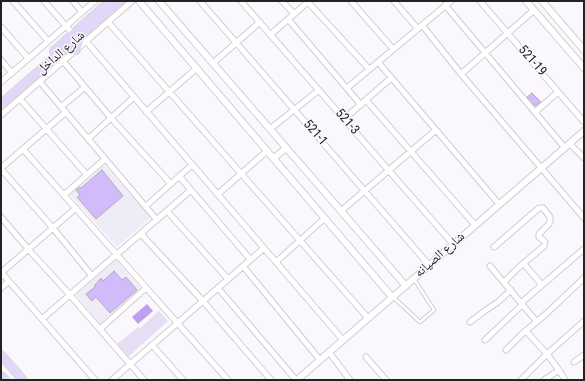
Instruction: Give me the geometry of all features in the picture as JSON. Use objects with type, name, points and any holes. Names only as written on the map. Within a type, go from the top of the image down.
[{"type":"main road","name":"شارع الداخل","points":[[1,97],[80,37],[110,1]]},
{"type":"main road","name":"شارع الداخل","points":[[1,104],[120,1]]},
{"type":"main road","points":[[76,50],[80,37]]},
{"type":"main road","points":[[1,355],[23,380]]},
{"type":"main road","points":[[1,376],[5,380]]},
{"type":"street","points":[[13,1],[48,41]]},
{"type":"street","points":[[44,1],[66,26],[80,37],[134,97],[343,340]]},
{"type":"street","points":[[72,1],[82,12]]},
{"type":"street","points":[[1,82],[95,1]]},
{"type":"street","points":[[80,37],[108,22],[132,1]]},
{"type":"street","points":[[139,1],[392,297]]},
{"type":"street","points":[[159,1],[406,286]]},
{"type":"street","name":"521-1","points":[[200,1],[429,265]]},
{"type":"street","name":"521-3","points":[[241,1],[454,244]]},
{"type":"street","points":[[282,1],[294,14]]},
{"type":"street","points":[[270,35],[309,1],[369,69]]},
{"type":"street","points":[[351,1],[393,49]]},
{"type":"street","points":[[394,1],[420,27],[584,218]]},
{"type":"street","points":[[347,88],[450,1]]},
{"type":"street","name":"521-19","points":[[480,1],[584,122]]},
{"type":"street","points":[[526,1],[584,68]]},
{"type":"street","points":[[544,2],[584,50]]},
{"type":"street","points":[[445,5],[535,112],[568,146],[584,158]]},
{"type":"street","points":[[461,74],[534,10]]},
{"type":"street","points":[[288,19],[361,105]]},
{"type":"street","points":[[108,22],[368,318]]},
{"type":"street","points":[[213,63],[260,22]]},
{"type":"street","points":[[1,26],[28,58]]},
{"type":"street","points":[[1,115],[76,50]]},
{"type":"street","points":[[1,60],[12,72]]},
{"type":"street","points":[[63,61],[111,118],[171,184]]},
{"type":"street","points":[[378,62],[499,204]]},
{"type":"street","points":[[146,112],[197,68]]},
{"type":"street","points":[[344,119],[391,78]]},
{"type":"street","points":[[40,82],[157,220]]},
{"type":"street","points":[[61,107],[84,87]]},
{"type":"street","points":[[270,130],[319,90]]},
{"type":"street","points":[[535,112],[558,92]]},
{"type":"street","points":[[88,139],[134,97]]},
{"type":"street","points":[[20,99],[88,174]]},
{"type":"street","points":[[366,100],[475,225]]},
{"type":"street","points":[[66,112],[1,169],[53,228],[92,276]]},
{"type":"street","points":[[341,211],[436,130]]},
{"type":"street","name":"شارع الصيانه","points":[[296,380],[584,131]]},
{"type":"street","points":[[274,158],[286,148]]},
{"type":"street","points":[[23,149],[228,380]]},
{"type":"street","points":[[218,194],[267,151]]},
{"type":"street","points":[[64,195],[105,159]]},
{"type":"street","points":[[146,206],[192,165]]},
{"type":"street","points":[[179,176],[250,259]]},
{"type":"street","points":[[42,319],[191,190]]},
{"type":"street","points":[[76,208],[1,272],[95,380]]},
{"type":"street","points":[[494,247],[539,208],[543,208],[550,219],[549,224],[539,234],[539,237],[544,242],[544,245],[504,282]]},
{"type":"street","points":[[167,211],[228,279]]},
{"type":"street","points":[[1,217],[28,250],[70,295],[144,380]]},
{"type":"street","points":[[276,262],[324,218]]},
{"type":"street","points":[[141,234],[203,301],[271,380]]},
{"type":"street","points":[[112,380],[264,248]]},
{"type":"street","points":[[485,340],[542,285],[584,249]]},
{"type":"street","points":[[524,264],[542,285]]},
{"type":"street","points":[[243,266],[320,360]]},
{"type":"street","points":[[490,266],[537,322]]},
{"type":"street","points":[[506,350],[584,278]]},
{"type":"street","points":[[1,288],[9,281]]},
{"type":"street","points":[[100,329],[146,288]]},
{"type":"street","points":[[218,288],[296,380]]},
{"type":"street","points":[[470,322],[498,302],[511,290]]},
{"type":"street","points":[[521,380],[547,354],[584,321]]},
{"type":"street","points":[[526,331],[547,354],[565,380]]},
{"type":"street","points":[[152,346],[183,380]]},
{"type":"street","points":[[329,352],[350,380]]},
{"type":"street","points":[[574,362],[584,356]]},
{"type":"street","points":[[366,357],[386,380]]},
{"type":"street","points":[[544,380],[559,370]]},
{"type":"lane","points":[[392,297],[420,322],[434,310],[414,278]]},
{"type":"shaded area","points":[[104,165],[151,217],[117,247],[70,195]]},
{"type":"shaded area","points":[[116,260],[141,289],[100,324],[76,295]]},
{"type":"shaded area","points":[[147,304],[153,311],[138,324],[132,317]]},
{"type":"shaded area","points":[[159,311],[168,321],[128,357],[117,344],[138,327],[140,328]]},
{"type":"building","points":[[532,93],[541,102],[535,106],[527,97]]},
{"type":"building","points":[[102,170],[123,196],[96,219],[77,197],[80,195],[76,190],[80,187],[81,188]]},
{"type":"building","points":[[114,271],[122,280],[126,277],[137,290],[110,313],[96,297],[92,301],[86,294],[95,287],[94,286],[101,278],[103,281]]}]
